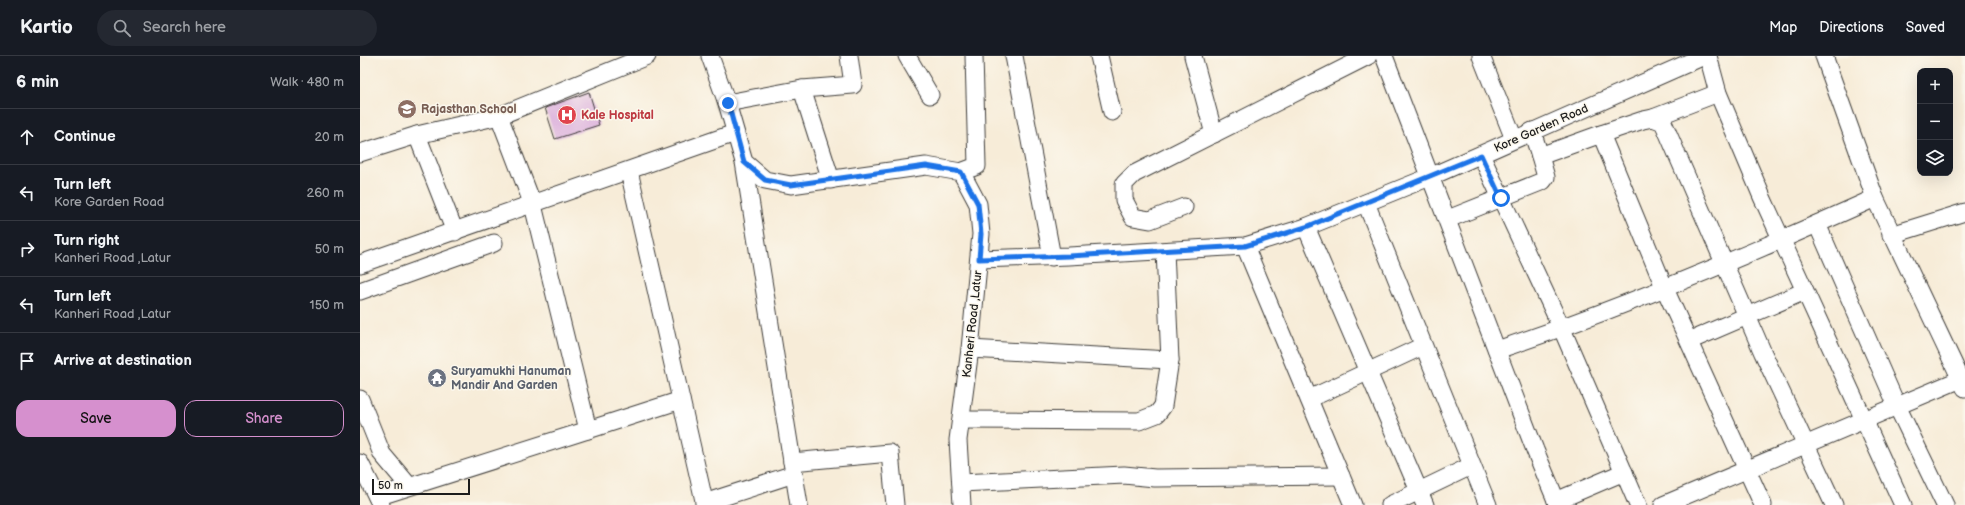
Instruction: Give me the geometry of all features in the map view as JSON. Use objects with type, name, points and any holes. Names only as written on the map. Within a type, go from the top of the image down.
[{"type":"street","points":[[360,153],[417,135],[499,116],[647,56]]},
{"type":"street","points":[[710,56],[728,103],[744,162],[799,505]]},
{"type":"street","points":[[728,103],[802,90],[853,85],[849,56]]},
{"type":"street","points":[[908,56],[930,95]]},
{"type":"street","points":[[744,162],[765,180],[791,185],[926,166],[961,172],[977,166],[974,56]]},
{"type":"street","points":[[1014,56],[1052,257]]},
{"type":"street","points":[[1099,56],[1112,112]]},
{"type":"street","points":[[1193,56],[1214,134]]},
{"type":"street","points":[[1184,207],[1150,220],[1132,217],[1124,200],[1124,184],[1134,174],[1368,56]]},
{"type":"street","points":[[1384,56],[1432,176],[1535,450],[1557,503],[1624,472]]},
{"type":"street","name":"Kore Garden Road","points":[[979,259],[1052,257],[1245,246],[1306,227],[1432,176],[1704,56]]},
{"type":"street","points":[[1708,56],[1718,93],[1782,240],[1903,505]]},
{"type":"street","points":[[1663,505],[1897,406],[1963,383],[1891,235],[1875,198],[1824,56]]},
{"type":"street","points":[[1486,58],[1514,139]]},
{"type":"street","points":[[802,90],[830,180]]},
{"type":"street","points":[[1540,156],[1643,120],[1654,118],[1718,93]]},
{"type":"street","points":[[499,116],[533,205],[588,430]]},
{"type":"street","points":[[1654,118],[1663,122],[1667,130],[1805,445],[1834,505]]},
{"type":"street","points":[[1448,219],[1543,181],[1546,177],[1546,172],[1532,131]]},
{"type":"street","points":[[360,264],[533,205],[736,133]]},
{"type":"street","points":[[1602,134],[1665,289],[1763,505]]},
{"type":"street","points":[[417,135],[455,232]]},
{"type":"street","points":[[1481,155],[1562,328],[1638,505]]},
{"type":"street","points":[[629,171],[704,504],[793,468],[890,453],[895,505]]},
{"type":"street","name":"Kanheri Road ,Latur","points":[[961,172],[978,204],[981,234],[970,349],[958,440],[962,505]]},
{"type":"street","points":[[1497,350],[1562,328],[1665,289],[1782,240],[1875,198]]},
{"type":"street","points":[[1366,203],[1488,505]]},
{"type":"street","points":[[1891,235],[1965,212]]},
{"type":"street","points":[[1817,224],[1897,406],[1945,505]]},
{"type":"street","points":[[1306,227],[1422,498]]},
{"type":"street","points":[[360,291],[494,243]]},
{"type":"street","points":[[1245,246],[1353,505]]},
{"type":"street","points":[[961,420],[1139,421],[1156,414],[1163,406],[1170,360],[1165,251]]},
{"type":"street","points":[[1689,342],[1806,291]]},
{"type":"street","points":[[1309,398],[1423,346]]},
{"type":"street","points":[[970,349],[1170,360]]},
{"type":"street","points":[[360,399],[382,454],[409,486]]},
{"type":"street","points":[[360,463],[379,501],[409,486],[681,400]]},
{"type":"street","points":[[1390,505],[1422,498],[1471,466]]},
{"type":"street","points":[[961,484],[1124,476],[1155,478],[1341,476]]},
{"type":"building","points":[[589,92],[599,125],[555,139],[545,108]]},
{"type":"place","name":"Rajasthan School","points":[[407,109]]},
{"type":"place","name":"Kale Hospital","points":[[567,115]]},
{"type":"place","name":"Suryamukhi Hanuman Mandir And Garden","points":[[437,378]]},
{"type":"route","points":[[728,103],[744,162],[765,180],[791,185],[879,174],[926,166],[961,172],[978,204],[981,234],[979,259],[1183,251],[1245,246],[1306,227],[1481,155],[1501,198]]}]
